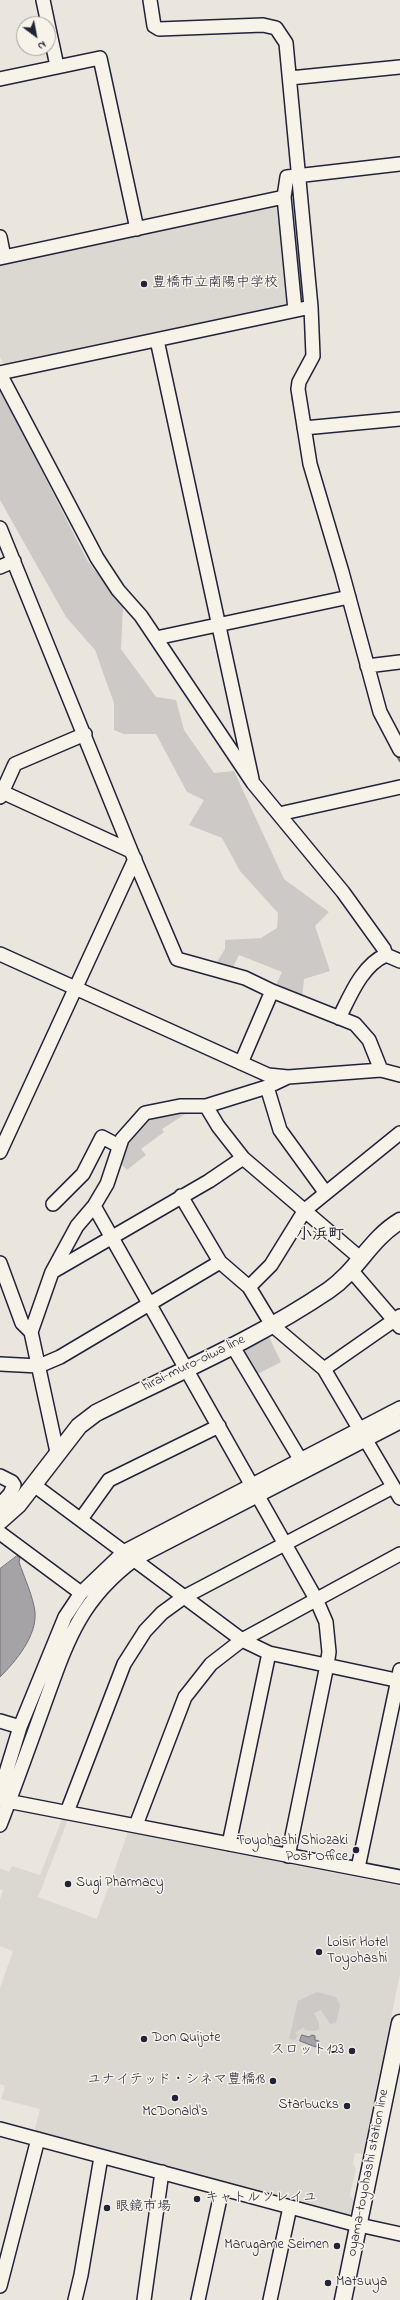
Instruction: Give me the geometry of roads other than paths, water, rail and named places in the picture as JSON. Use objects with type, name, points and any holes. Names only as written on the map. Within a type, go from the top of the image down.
[{"type":"main road","name":"hirai-muro-oiwa line","points":[[0,1521],[18,1505],[57,1452],[79,1426],[96,1413],[272,1325],[331,1289],[356,1264],[385,1231],[400,1221]]},
{"type":"main road","name":"oyama-toyohashi station line","points":[[343,2300],[358,2226],[396,2063],[400,2023]]},
{"type":"street","points":[[43,0],[46,16]]},
{"type":"street","points":[[150,0],[152,22],[154,26],[159,29],[263,25],[276,28],[286,43],[290,78],[293,176],[302,309]]},
{"type":"street","points":[[55,56],[57,66]]},
{"type":"street","points":[[0,79],[100,58],[137,229]]},
{"type":"street","points":[[290,78],[400,67]]},
{"type":"street","points":[[293,176],[400,164]]},
{"type":"street","points":[[293,176],[284,197],[302,309],[313,356],[299,382],[298,389],[310,464],[345,598],[380,712],[400,750]]},
{"type":"street","points":[[0,237],[2,258],[284,197]]},
{"type":"street","points":[[302,309],[0,373],[97,558],[156,638],[253,783],[359,912],[384,949],[386,955],[400,961]]},
{"type":"street","points":[[157,340],[253,783]]},
{"type":"street","points":[[304,428],[400,419]]},
{"type":"street","points":[[0,528],[177,959],[245,978],[272,991],[355,1024],[364,1034],[382,1070]]},
{"type":"street","points":[[0,567],[14,561]]},
{"type":"street","points":[[156,638],[345,598]]},
{"type":"street","points":[[367,666],[400,662]]},
{"type":"street","points":[[85,734],[15,764],[1,793],[133,855]]},
{"type":"street","points":[[279,814],[400,787]]},
{"type":"street","points":[[0,1152],[75,988],[133,855]]},
{"type":"street","points":[[0,954],[268,1074],[288,1077],[382,1070],[400,1075]]},
{"type":"street","points":[[339,1018],[361,978],[377,960],[386,955]]},
{"type":"street","points":[[241,1063],[272,991]]},
{"type":"street","points":[[31,1332],[52,1272],[77,1226],[94,1206],[107,1184],[122,1139],[145,1113],[180,1106],[206,1106],[266,1087],[288,1077]]},
{"type":"street","points":[[266,1087],[280,1130],[325,1192]]},
{"type":"street","points":[[206,1106],[218,1126],[243,1158],[305,1210],[356,1264],[398,1321],[324,1368]]},
{"type":"street","points":[[249,1287],[271,1265],[305,1210],[325,1192],[400,1133]]},
{"type":"street","points":[[53,1204],[83,1174],[102,1137],[119,1146]]},
{"type":"street","points":[[52,1272],[181,1196],[209,1182],[243,1158]]},
{"type":"street","points":[[181,1196],[220,1262],[249,1287],[272,1325],[324,1368],[400,1498]]},
{"type":"street","points":[[94,1206],[286,1543],[316,1599],[326,1622],[329,1652],[327,1665],[288,1856]]},
{"type":"street","points":[[0,1364],[39,1366],[60,1356],[220,1262]]},
{"type":"street","points":[[0,1263],[22,1323],[31,1332],[57,1452]]},
{"type":"street","points":[[232,1345],[300,1459]]},
{"type":"street","points":[[0,1825],[3,1798],[20,1727],[59,1628],[81,1593],[130,1555],[363,1434],[400,1408]]},
{"type":"street","points":[[256,1490],[300,1459],[363,1434],[400,1422]]},
{"type":"street","points":[[81,1518],[109,1480],[219,1426]]},
{"type":"street","points":[[0,1476],[12,1482],[14,1485],[10,1494],[0,1505]]},
{"type":"street","points":[[34,1485],[81,1518],[242,1640],[269,1652],[327,1665],[399,1677],[358,1868]]},
{"type":"street","points":[[67,1812],[124,1664],[145,1631],[162,1613],[184,1597],[393,1487]]},
{"type":"street","points":[[0,1533],[81,1593]]},
{"type":"street","points":[[136,1825],[184,1696],[211,1664],[242,1640],[400,1554]]},
{"type":"street","points":[[3,1798],[70,1634],[82,1614],[102,1587],[130,1555]]},
{"type":"street","points":[[229,1844],[269,1652]]},
{"type":"street","points":[[0,1721],[20,1727]]},
{"type":"street","points":[[3,1798],[288,1856],[400,1877]]},
{"type":"street","points":[[0,2129],[358,2226],[400,2234]]},
{"type":"street","points":[[0,2286],[38,2139]]},
{"type":"street","points":[[75,2300],[81,2275],[101,2157]]},
{"type":"street","points":[[144,2300],[162,2172]]},
{"type":"street","points":[[198,2300],[222,2189]]},
{"type":"street","points":[[270,2300],[290,2207]]},
{"type":"waterway","points":[[292,388],[293,401]]},
{"type":"waterway","points":[[396,754],[400,761]]},
{"type":"place","name":"豊橋市立南陽中学校","points":[[144,284]]},
{"type":"place","name":"Toyohashi Shiozaki Post Office","points":[[356,1850]]},
{"type":"place","name":"Sugi Pharmacy","points":[[68,1884]]},
{"type":"place","name":"Loisir Hotel Toyohashi","points":[[319,1952]]},
{"type":"place","name":"Don Quijote","points":[[144,2039]]},
{"type":"place","name":"スロット123","points":[[352,2051]]},
{"type":"place","name":"ユナイテッド・シネマ豊橋18","points":[[273,2081]]},
{"type":"place","name":"McDonald's","points":[[175,2098]]},
{"type":"place","name":"Starbucks","points":[[347,2106]]},
{"type":"place","name":"キャトルソレイユ","points":[[197,2199]]},
{"type":"place","name":"眼鏡市場","points":[[107,2208]]},
{"type":"place","name":"Marugame Seimen","points":[[337,2246]]},
{"type":"place","name":"Matsuya","points":[[328,2283]]},
{"type":"district","name":"小浜町","points":[[320,1236]]}]
